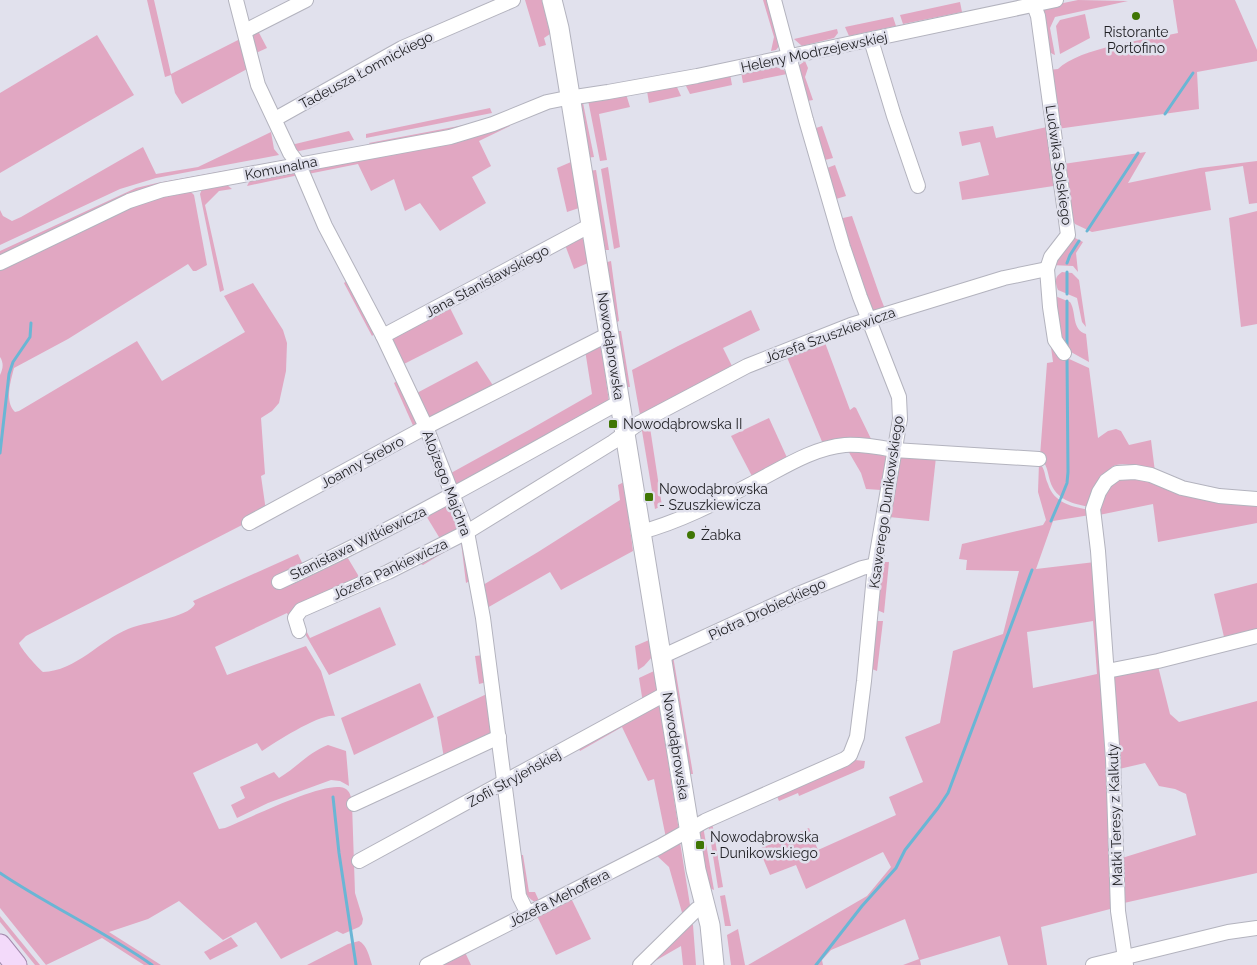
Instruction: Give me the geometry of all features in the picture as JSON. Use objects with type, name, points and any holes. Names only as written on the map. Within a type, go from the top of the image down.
[{"type":"main road","points":[[0,946],[16,965]]},
{"type":"street","name":"Alojzego Majchra","points":[[236,0],[258,85],[290,153],[299,165],[325,226],[383,336],[426,427],[467,532],[483,618],[519,896],[528,914]]},
{"type":"street","points":[[245,31],[306,0]]},
{"type":"street","name":"Tadeusza Łomnickiego","points":[[275,119],[402,48],[513,0]]},
{"type":"street","name":"Nowodąbrowska","points":[[552,0],[559,28],[696,870],[710,925],[714,965]]},
{"type":"street","name":"Ksawerego Dunikowskiego","points":[[690,830],[747,801],[850,755],[858,728],[875,565],[900,419],[899,397],[843,247],[774,0]]},
{"type":"street","name":"Heleny Modrzejewskiej","points":[[570,97],[608,92],[789,57],[1032,3],[1056,0]]},
{"type":"street","name":"Ludwika Solskiego","points":[[1032,3],[1038,16],[1068,235],[1051,257],[1047,268]]},
{"type":"street","points":[[870,40],[918,186]]},
{"type":"street","name":"Komunalna","points":[[0,263],[129,201],[162,190],[450,137],[494,124],[547,102],[570,97]]},
{"type":"street","name":"Jana Stanisławskiego","points":[[383,336],[591,225]]},
{"type":"street","points":[[1047,268],[1050,307],[1056,340],[1064,353]]},
{"type":"street","name":"Józefa Szuszkiewicza","points":[[625,432],[663,409],[747,366],[850,325],[1004,278],[1047,268]]},
{"type":"street","name":"Joanny Srebro","points":[[249,523],[426,427],[609,334]]},
{"type":"street","name":"Stanisława Witkiewicza","points":[[279,582],[342,553],[453,495],[620,402]]},
{"type":"street","name":"Józefa Pankiewicza","points":[[299,631],[295,618],[300,610],[388,572],[467,532],[613,442],[625,432]]},
{"type":"street","points":[[641,532],[667,525],[716,503],[794,461],[823,450],[845,445],[874,446],[894,450],[1039,458]]},
{"type":"street","name":"Matki Teresy z Kalkuty","points":[[1125,961],[1118,911],[1113,758],[1098,551],[1093,509],[1099,492],[1106,481],[1117,473],[1135,472],[1150,475],[1182,488],[1219,496],[1257,499]]},
{"type":"street","name":"Piotra Drobieckiego","points":[[661,657],[796,595],[862,568],[875,565]]},
{"type":"street","points":[[1107,671],[1257,636]]},
{"type":"street","name":"Zofii Stryjeńskiej","points":[[359,861],[667,693]]},
{"type":"street","points":[[354,804],[499,737]]},
{"type":"street","name":"Józefa Mehoffera","points":[[427,965],[690,830]]},
{"type":"street","name":"Nowodąbrowska","points":[[696,870],[702,965]]},
{"type":"street","points":[[640,965],[697,909]]},
{"type":"street","points":[[1093,965],[1125,961],[1228,932],[1257,928]]},
{"type":"shaded area","points":[[147,0],[154,0],[171,74],[242,38],[249,68],[182,104],[175,93],[171,75],[165,77]]},
{"type":"shaded area","points":[[525,0],[542,0],[550,34],[544,38],[546,45],[539,47]]},
{"type":"shaded area","points":[[763,0],[769,0],[780,45],[776,50],[771,51],[774,37]]},
{"type":"shaded area","points":[[1078,0],[1128,1],[1055,17],[1050,28],[1055,55],[1051,53],[1045,43],[1042,13],[1044,7]]},
{"type":"shaded area","points":[[1173,0],[1235,0],[1257,50],[1257,61],[1197,72],[1199,109],[1057,129],[1049,70],[1058,69],[1081,55],[1097,50],[1132,41],[1178,33]]},
{"type":"shaded area","points":[[960,2],[962,12],[903,24],[900,15]]},
{"type":"shaded area","points":[[1085,14],[1090,38],[1060,54],[1056,26],[1060,20]]},
{"type":"shaded area","points":[[893,17],[896,26],[849,36],[845,27]]},
{"type":"shaded area","points":[[257,29],[267,48],[256,53],[250,33]]},
{"type":"shaded area","points":[[837,29],[838,33],[834,38],[802,46],[794,39]]},
{"type":"shaded area","points":[[97,35],[134,95],[0,173],[0,93]]},
{"type":"shaded area","points":[[805,61],[808,68],[805,77],[813,100],[807,101],[798,66]]},
{"type":"shaded area","points":[[771,66],[783,69],[787,74],[743,83],[741,72]]},
{"type":"shaded area","points":[[730,74],[732,85],[690,94],[685,84]]},
{"type":"shaded area","points":[[676,85],[681,96],[649,103],[647,91]]},
{"type":"shaded area","points":[[626,94],[630,107],[599,114],[607,160],[600,161],[588,100]]},
{"type":"shaded area","points":[[583,103],[594,157],[586,158],[580,107]]},
{"type":"shaded area","points":[[490,108],[492,113],[366,138],[366,134]]},
{"type":"shaded area","points":[[480,122],[448,131],[371,146],[369,143]]},
{"type":"shaded area","points":[[509,123],[510,126],[479,141],[491,166],[472,177],[486,203],[440,231],[420,203],[405,211],[394,179],[371,191],[358,164],[308,174],[309,169]]},
{"type":"shaded area","points":[[822,126],[833,158],[825,160],[821,159],[813,132],[816,128]]},
{"type":"shaded area","points":[[993,126],[996,138],[1047,127],[1060,185],[962,200],[959,182],[989,175],[980,142],[962,146],[959,132]]},
{"type":"shaded area","points":[[349,131],[354,140],[294,152],[291,145]]},
{"type":"shaded area","points":[[271,132],[274,149],[279,155],[156,178],[120,189],[0,245],[0,210],[3,216],[12,221],[143,147],[156,174],[198,167]]},
{"type":"shaded area","points":[[1146,152],[1128,183],[1200,168],[1257,161],[1257,203],[1249,204],[1243,166],[1205,172],[1211,210],[1092,232],[1075,224],[1071,218],[1063,164]]},
{"type":"shaded area","points":[[284,160],[282,162],[154,188],[0,257],[0,251],[136,188]]},
{"type":"shaded area","points":[[571,162],[579,208],[567,212],[557,168]]},
{"type":"shaded area","points":[[835,165],[846,196],[836,199],[825,172],[827,168]]},
{"type":"shaded area","points":[[608,167],[620,247],[614,249],[601,169]]},
{"type":"shaded area","points":[[596,170],[609,250],[602,250],[588,171]]},
{"type":"shaded area","points":[[293,171],[299,175],[247,186],[250,180]]},
{"type":"shaded area","points":[[227,185],[232,189],[219,191],[205,205],[224,290],[220,292],[200,194],[202,189]]},
{"type":"shaded area","points":[[190,191],[194,195],[207,265],[193,271],[188,264],[68,339],[14,368],[9,391],[10,403],[15,412],[19,411],[137,341],[162,381],[245,332],[224,296],[253,283],[283,330],[287,343],[286,371],[279,403],[272,411],[261,418],[265,474],[261,476],[266,511],[26,636],[19,643],[43,672],[55,670],[77,661],[117,634],[135,626],[184,613],[195,604],[193,601],[298,554],[304,567],[346,555],[361,580],[291,621],[287,613],[215,647],[227,675],[306,646],[321,671],[335,716],[328,716],[309,723],[262,751],[257,743],[193,773],[219,829],[304,795],[334,787],[346,789],[352,804],[355,893],[363,919],[359,927],[343,934],[337,931],[281,959],[256,922],[223,940],[179,901],[148,919],[109,932],[161,965],[144,965],[102,938],[46,965],[0,908],[0,375],[3,366],[0,357],[0,270],[142,202]]},
{"type":"shaded area","points":[[1257,211],[1257,324],[1241,327],[1229,218]]},
{"type":"shaded area","points":[[852,216],[885,309],[872,312],[840,222],[843,218]]},
{"type":"shaded area","points":[[583,235],[588,263],[574,269],[564,242]]},
{"type":"shaded area","points":[[1075,238],[1083,242],[1076,253],[1078,272],[1073,266],[1051,265],[1069,240]]},
{"type":"shaded area","points":[[611,261],[619,321],[613,324],[604,263]]},
{"type":"shaded area","points":[[1062,272],[1072,273],[1079,280],[1086,327],[1082,322],[1077,298],[1058,290],[1056,280]]},
{"type":"shaded area","points":[[1041,273],[1052,326],[1067,358],[1089,368],[1098,438],[1108,431],[1116,429],[1121,431],[1129,445],[1151,440],[1155,472],[1125,464],[1116,465],[1103,477],[1090,507],[1066,500],[1056,493],[1040,456],[1047,363],[1053,362]]},
{"type":"shaded area","points":[[347,281],[374,334],[372,336],[344,283]]},
{"type":"shaded area","points":[[1055,296],[1070,302],[1076,325],[1081,332],[1086,334],[1089,362],[1062,347]]},
{"type":"shaded area","points":[[448,304],[463,334],[402,365],[390,340]]},
{"type":"shaded area","points":[[751,310],[760,330],[723,348],[733,368],[640,415],[632,370]]},
{"type":"shaded area","points":[[621,331],[630,387],[623,387],[615,333]]},
{"type":"shaded area","points":[[824,340],[850,410],[854,407],[856,408],[873,443],[823,444],[786,355]]},
{"type":"shaded area","points":[[601,344],[609,402],[456,486],[451,473],[592,394],[585,350]]},
{"type":"shaded area","points":[[477,361],[494,387],[430,419],[415,394]]},
{"type":"shaded area","points":[[399,380],[420,425],[415,430],[394,383]]},
{"type":"shaded area","points":[[769,418],[789,462],[754,480],[731,436]]},
{"type":"shaded area","points":[[649,421],[662,506],[655,509],[641,425]]},
{"type":"shaded area","points":[[847,449],[867,449],[887,456],[888,461],[881,490],[866,489],[861,473]]},
{"type":"shaded area","points":[[902,456],[936,457],[929,521],[889,517],[897,460]]},
{"type":"shaded area","points":[[1039,463],[1043,468],[1051,490],[1059,500],[1090,510],[1090,515],[1053,521],[1036,569],[1095,562],[1103,674],[1114,908],[1041,927],[1047,965],[1008,965],[1000,936],[920,960],[921,965],[903,965],[919,959],[905,919],[831,950],[822,960],[823,965],[748,965],[867,896],[891,867],[883,852],[806,889],[796,865],[770,875],[759,849],[809,828],[818,850],[896,815],[889,797],[923,782],[905,737],[940,723],[953,651],[1003,634],[1019,571],[966,570],[967,560],[959,559],[962,544],[1043,525],[1046,520],[1038,492]],"holes":[[[1093,621],[1097,674],[1033,688],[1027,632]]]},
{"type":"shaded area","points":[[1129,476],[1257,503],[1257,523],[1158,542],[1153,504],[1099,515],[1099,503],[1112,481]]},
{"type":"shaded area","points":[[624,482],[633,551],[561,590],[550,572],[487,608],[483,585],[620,500],[618,485]]},
{"type":"shaded area","points":[[451,502],[461,528],[442,542],[425,514]]},
{"type":"shaded area","points":[[463,539],[473,579],[466,583],[461,542],[423,565],[416,562],[299,617],[310,638],[380,607],[396,645],[329,675],[301,627],[298,616]]},
{"type":"shaded area","points":[[881,562],[889,562],[884,613],[877,610]]},
{"type":"shaded area","points":[[1257,583],[1257,631],[1224,637],[1214,594]]},
{"type":"shaded area","points":[[874,621],[883,621],[877,671],[872,669]]},
{"type":"shaded area","points":[[649,640],[652,657],[638,670],[635,646]]},
{"type":"shaded area","points":[[484,655],[487,682],[479,684],[475,656]]},
{"type":"shaded area","points":[[673,656],[693,774],[689,774],[668,660]]},
{"type":"shaded area","points":[[1158,666],[1170,714],[1179,722],[1257,701],[1257,873],[1124,903],[1122,858],[1196,835],[1186,794],[1175,789],[1159,786],[1145,763],[1119,769],[1114,675]]},
{"type":"shaded area","points":[[654,671],[658,696],[643,703],[639,678]]},
{"type":"shaded area","points":[[420,683],[434,717],[354,755],[341,718]]},
{"type":"shaded area","points":[[489,693],[494,735],[444,758],[437,717]]},
{"type":"shaded area","points":[[659,703],[679,831],[666,838],[654,779],[648,781],[622,727],[580,751],[577,746]]},
{"type":"shaded area","points":[[328,745],[346,751],[349,786],[340,781],[331,780],[268,803],[237,818],[231,805],[245,798],[240,787],[274,772],[279,778]]},
{"type":"shaded area","points":[[855,760],[865,761],[864,768],[799,796],[798,793],[779,801],[776,794]]},
{"type":"shaded area","points":[[712,822],[723,887],[718,888],[708,824]]},
{"type":"shaded area","points":[[703,826],[714,890],[705,886],[699,828]]},
{"type":"shaded area","points":[[680,842],[690,905],[683,916],[669,867],[655,854]]},
{"type":"shaded area","points":[[519,855],[523,855],[529,892],[535,892],[540,903],[533,901],[525,891],[521,877]]},
{"type":"shaded area","points":[[725,895],[731,926],[725,926],[720,896]]},
{"type":"shaded area","points":[[570,896],[591,939],[556,955],[536,914]]},
{"type":"shaded area","points":[[0,916],[40,965],[35,965],[0,922]]},
{"type":"shaded area","points":[[691,923],[693,925],[696,965],[683,965],[681,946],[648,965],[660,955]]},
{"type":"shaded area","points":[[738,929],[745,965],[731,965],[727,935]]},
{"type":"shaded area","points":[[231,937],[238,946],[210,960],[204,952]]},
{"type":"shaded area","points":[[359,941],[366,948],[372,965],[307,965],[348,944]]},
{"type":"shaded area","points":[[464,950],[471,965],[436,965]]},
{"type":"waterway","points":[[1165,114],[1193,73]]},
{"type":"waterway","points":[[1087,231],[1138,153]]},
{"type":"waterway","points":[[1067,263],[1079,241]]},
{"type":"waterway","points":[[1067,272],[1067,294]]},
{"type":"waterway","points":[[1067,301],[1067,350]]},
{"type":"waterway","points":[[0,453],[9,374],[13,362],[30,337],[31,323]]},
{"type":"waterway","points":[[1061,498],[1067,483],[1068,472],[1067,358]]},
{"type":"waterway","points":[[1051,521],[1060,500]]},
{"type":"waterway","points":[[816,965],[862,906],[896,868],[905,850],[948,793],[1032,570]]},
{"type":"waterway","points":[[333,797],[339,853],[356,965]]},
{"type":"waterway","points":[[0,873],[152,965]]},
{"type":"place","name":"Ristorante Portofino","points":[[1136,16]]},
{"type":"place","name":"Nowodąbrowska II","points":[[613,424]]},
{"type":"place","name":"Nowodąbrowska - Szuszkiewicza","points":[[649,497]]},
{"type":"place","name":"Żabka","points":[[691,535]]},
{"type":"place","name":"Nowodąbrowska - Dunikowskiego","points":[[700,845]]}]
